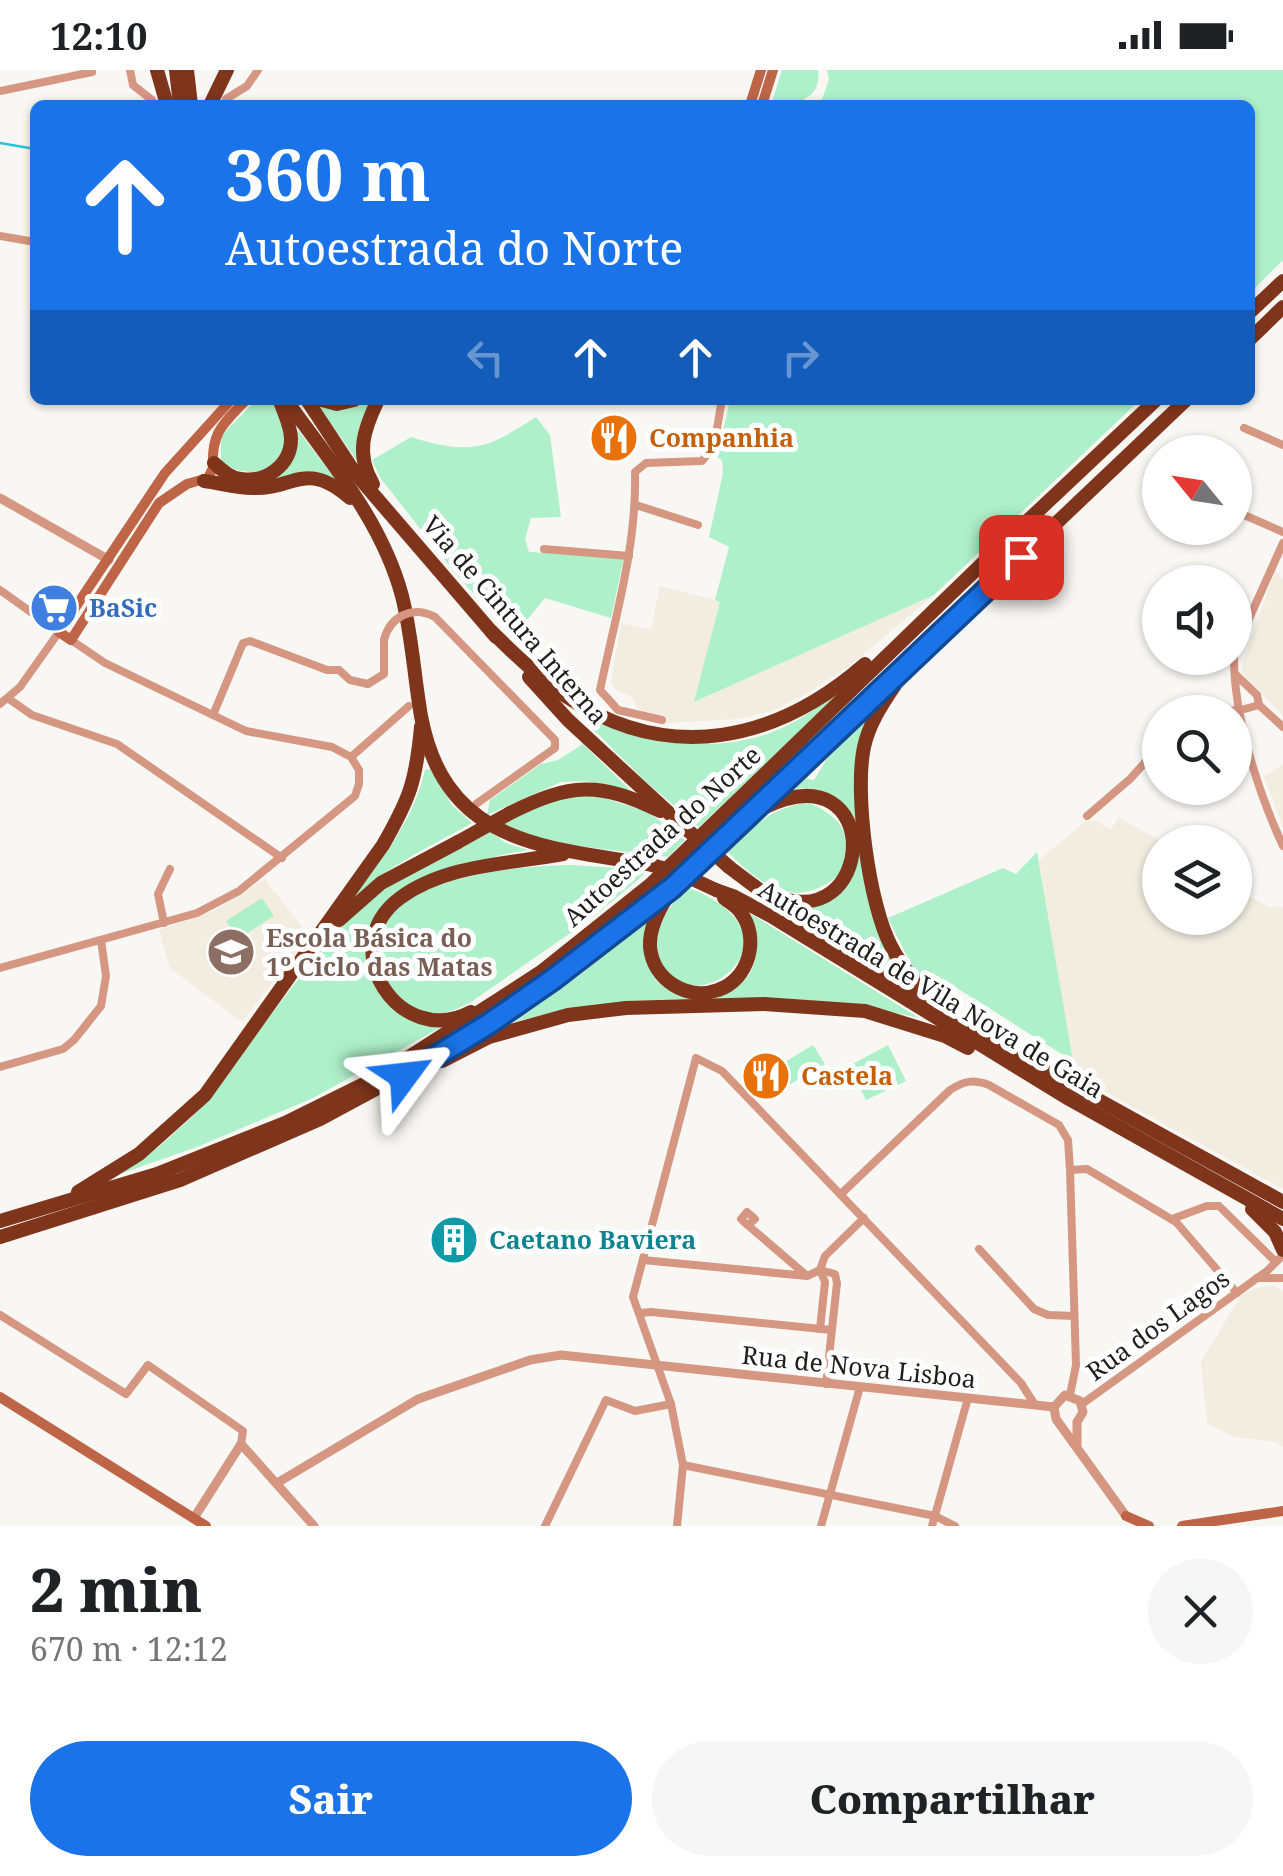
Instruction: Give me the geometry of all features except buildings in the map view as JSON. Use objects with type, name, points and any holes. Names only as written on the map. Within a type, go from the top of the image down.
[{"type":"highway","points":[[157,70],[160,100]]},
{"type":"highway","points":[[176,70],[179,100]]},
{"type":"highway","points":[[187,70],[190,100]]},
{"type":"highway","points":[[212,100],[227,70]]},
{"type":"highway","points":[[1255,307],[1283,281]]},
{"type":"highway","points":[[1255,334],[1283,307]]},
{"type":"highway","points":[[212,459],[230,476],[242,480],[257,479],[280,468],[288,456],[291,436],[284,405]]},
{"type":"highway","name":"Via de Cintura Interna","points":[[287,405],[375,526],[401,594],[422,721]]},
{"type":"highway","name":"Via de Cintura Interna","points":[[310,405],[355,473],[568,720],[751,884]]},
{"type":"highway","points":[[376,405],[364,430],[362,454],[368,476],[386,506]]},
{"type":"highway","name":"Autoestrada do Norte","points":[[60,1202],[124,1186],[189,1163],[317,1108],[418,1054],[541,972],[650,885],[986,558],[1151,405]]},
{"type":"highway","name":"Autoestrada do Norte","points":[[750,816],[1181,405]]},
{"type":"highway","points":[[199,482],[256,489],[300,477],[314,479],[340,489],[365,511]]},
{"type":"highway","points":[[492,631],[530,670],[568,698],[606,718],[672,735],[724,735],[789,717],[826,695],[986,558]]},
{"type":"highway","points":[[916,657],[883,702],[865,745],[860,790],[875,894],[891,946],[910,974],[930,994],[985,1029],[988,1038]]},
{"type":"highway","points":[[0,1221],[60,1202],[139,1154],[206,1094],[306,957],[404,810],[416,779],[422,721]]},
{"type":"highway","name":"Autoestrada de Vila Nova de Gaia","points":[[422,721],[453,792],[500,832],[568,853],[648,864],[734,896],[1283,1222]]},
{"type":"highway","points":[[306,957],[370,890],[558,791],[600,790],[624,796],[680,822]]},
{"type":"highway","points":[[0,1237],[204,1171],[320,1120],[404,1076],[536,991],[673,887],[750,816],[788,797],[819,798],[844,815],[855,845],[852,865],[828,892],[812,900],[780,898],[751,884]]},
{"type":"highway","points":[[541,972],[461,1017],[431,1019],[412,1015],[392,1000],[373,967],[371,949],[386,910],[420,887],[464,872],[568,853]]},
{"type":"highway","name":"Autoestrada de Vila Nova de Gaia","points":[[751,884],[888,979],[1283,1202]]},
{"type":"highway","points":[[673,887],[655,919],[650,949],[656,968],[666,981],[684,991],[696,992],[729,985],[747,963],[750,949],[744,915],[716,890]]},
{"type":"highway","points":[[404,1076],[458,1056],[489,1038],[537,1022],[598,1010],[679,1006],[796,1004],[865,1011],[946,1036],[983,1056],[1000,1057]]},
{"type":"highway","points":[[1171,1158],[1176,1166],[1283,1222]]},
{"type":"highway","points":[[1247,1206],[1276,1232],[1281,1256]]},
{"type":"main road","points":[[752,100],[761,70]]},
{"type":"main road","points":[[764,100],[773,70]]},
{"type":"main road","points":[[227,405],[165,473],[114,562],[71,640],[59,632],[114,562],[159,503],[212,474],[220,428],[241,405]]},
{"type":"main road","points":[[184,454],[199,448],[212,459]]},
{"type":"main road","points":[[184,454],[182,473],[199,482]]},
{"type":"main road","points":[[0,1397],[206,1526]]},
{"type":"main road","points":[[1182,1526],[1283,1510]]},
{"type":"main road","points":[[1128,1521],[1149,1526]]},
{"type":"street","points":[[130,70],[133,85],[156,100]]},
{"type":"street","points":[[226,99],[247,86],[258,70]]},
{"type":"street","points":[[0,91],[92,72]]},
{"type":"street","points":[[0,236],[30,241]]},
{"type":"street","points":[[662,720],[618,710],[600,690],[629,556],[636,505],[635,472],[646,463],[702,460],[714,446],[722,405]]},
{"type":"street","points":[[1244,428],[1283,445]]},
{"type":"street","points":[[0,498],[114,562]]},
{"type":"street","points":[[636,505],[698,525]]},
{"type":"street","points":[[1252,518],[1283,532]]},
{"type":"street","points":[[1252,613],[1283,542]]},
{"type":"street","points":[[544,550],[629,556]]},
{"type":"street","points":[[0,590],[59,632],[4,701],[32,715],[116,744],[282,858]]},
{"type":"street","points":[[213,715],[244,643],[250,641],[327,670],[339,670],[350,680],[368,684],[380,679],[385,667],[387,630],[401,615],[415,611],[434,617],[556,740],[555,748],[476,804]]},
{"type":"street","points":[[0,968],[198,914],[240,891],[282,858],[355,796],[359,784],[358,770],[351,757],[332,747],[246,731],[105,663],[71,640]]},
{"type":"street","points":[[1236,675],[1257,696],[1259,705],[1283,727]]},
{"type":"street","points":[[1252,707],[1259,705]]},
{"type":"street","points":[[351,757],[409,706]]},
{"type":"street","points":[[1252,757],[1283,846]]},
{"type":"street","points":[[1088,816],[1142,766]]},
{"type":"street","points":[[164,923],[158,894],[170,869]]},
{"type":"street","points":[[0,1067],[63,1049],[74,1040],[101,1006],[106,976],[101,940]]},
{"type":"street","points":[[677,1526],[682,1465],[671,1404],[633,1298],[696,1058],[722,1071],[842,1193],[1021,1383],[1035,1405]]},
{"type":"street","points":[[842,1193],[962,1082],[989,1085],[1058,1125],[1068,1140],[1070,1170],[1076,1364],[1070,1395]]},
{"type":"street","points":[[1070,1170],[1087,1169],[1172,1219],[1236,1293]]},
{"type":"street","points":[[1172,1219],[1207,1206],[1219,1206],[1281,1256]]},
{"type":"street","points":[[820,1329],[825,1282],[820,1270],[825,1256],[864,1218]]},
{"type":"street","points":[[748,1225],[808,1276]]},
{"type":"street","points":[[978,1250],[1042,1314],[1074,1316]]},
{"type":"street","points":[[776,1273],[779,1254]]},
{"type":"street","name":"Rua dos Lagos","points":[[1082,1404],[1257,1278],[1281,1256]]},
{"type":"street","points":[[643,1260],[808,1276],[820,1270],[835,1274],[826,1384]]},
{"type":"street","name":"Rua dos Lagos","points":[[1257,1278],[1283,1278]]},
{"type":"street","points":[[825,1282],[836,1284]]},
{"type":"street","points":[[640,1313],[831,1330]]},
{"type":"street","points":[[0,1315],[126,1394],[148,1365],[243,1430],[241,1444],[194,1518]]},
{"type":"street","name":"Rua de Nova Lisboa","points":[[277,1483],[418,1398],[530,1360],[561,1356],[1054,1407]]},
{"type":"street","points":[[820,1526],[860,1388]]},
{"type":"street","points":[[1070,1395],[1082,1404],[1083,1412],[1077,1422],[1078,1446]]},
{"type":"street","points":[[1070,1395],[1059,1398],[1054,1414],[1128,1521]]},
{"type":"street","points":[[932,1526],[968,1398]]},
{"type":"street","points":[[545,1526],[606,1400],[635,1411],[671,1404]]},
{"type":"street","points":[[1061,1423],[1077,1422]]},
{"type":"street","points":[[241,1444],[314,1526]]},
{"type":"street","points":[[682,1465],[936,1516],[956,1526]]},
{"type":"shaded area","points":[[1275,570],[1283,579],[1283,716],[1244,675],[1252,675],[1252,636]]},
{"type":"shaded area","points":[[660,586],[720,601],[695,702],[934,595],[848,667],[772,711],[739,719],[667,723],[666,716],[637,708],[632,696],[617,691],[611,681],[621,623],[651,630]]},
{"type":"shaded area","points":[[1283,764],[1283,828],[1264,776]]},
{"type":"shaded area","points":[[1119,817],[1142,830],[1142,935],[1252,935],[1252,897],[1270,908],[1283,908],[1283,1189],[1074,1075],[1039,860],[1086,821],[1097,821],[1111,829]]},
{"type":"shaded area","name":"Escola Básica do 1º Ciclo das Matas","points":[[265,879],[309,936],[242,1022],[170,968],[159,930],[214,911]]},
{"type":"shaded area","points":[[1274,1286],[1283,1291],[1283,1447],[1275,1442],[1234,1437],[1207,1423],[1201,1362],[1242,1294]]},
{"type":"green space","points":[[782,70],[818,70],[816,88],[805,99],[773,100]]},
{"type":"green space","points":[[827,70],[1283,70],[1283,260],[1255,288],[1255,100],[820,100],[829,80]]},
{"type":"green space","points":[[251,405],[274,405],[284,427],[286,445],[276,464],[249,472],[221,463],[221,436]]},
{"type":"green space","points":[[318,405],[368,405],[358,431],[357,461]]},
{"type":"green space","points":[[729,405],[1135,405],[934,595],[694,702],[720,602],[715,600],[729,547],[709,537],[723,473],[722,460],[717,457]]},
{"type":"green space","points":[[536,417],[550,435],[561,517],[531,518],[525,539],[529,552],[624,557],[611,618],[545,598],[513,637],[455,573],[381,479],[372,460],[411,437],[448,446],[490,443]]},
{"type":"green space","points":[[298,430],[339,484],[270,481]]},
{"type":"green space","points":[[847,686],[699,827],[645,781],[567,703],[641,735],[695,744],[722,743],[785,727]]},
{"type":"green space","points":[[870,715],[859,743],[871,901],[910,982],[792,907],[824,900],[845,885],[857,864],[860,840],[853,818],[838,800],[816,789],[786,790],[811,766],[807,779],[814,780],[827,759]]},
{"type":"green space","points":[[583,744],[632,792],[585,781],[561,782],[487,815],[490,800],[541,764],[558,760]]},
{"type":"green space","points":[[430,769],[452,805],[472,823],[389,870],[346,907],[393,842],[412,808],[425,770]]},
{"type":"green space","points":[[594,795],[648,812],[685,840],[668,857],[545,842],[500,826],[555,797]]},
{"type":"green space","points":[[810,803],[832,816],[845,838],[842,872],[826,884],[811,891],[782,890],[754,876],[727,851],[774,813]]},
{"type":"green space","points":[[490,832],[506,843],[528,850],[480,861],[421,886],[383,909],[369,933],[368,964],[372,979],[388,1004],[412,1020],[443,1026],[313,1098],[197,1147],[120,1174],[194,1115],[339,926],[389,885]]},
{"type":"green space","points":[[1037,852],[1073,1061],[933,973],[924,977],[915,972],[888,918],[1003,868],[1016,874]]},
{"type":"green space","points":[[570,865],[645,874],[592,918],[461,1007],[438,1014],[423,1012],[390,986],[380,960],[383,932],[398,907],[410,898],[447,882],[488,872]]},
{"type":"green space","points":[[687,887],[725,908],[742,931],[742,953],[730,971],[711,983],[690,986],[670,977],[657,945],[668,910]]},
{"type":"green space","points":[[262,898],[274,916],[238,939],[226,921]]},
{"type":"green space","points":[[751,914],[919,1018],[868,1007],[555,1012],[514,1022],[584,972],[648,919],[648,961],[658,982],[672,990],[689,992],[737,986],[751,971],[756,953]]},
{"type":"green space","points":[[813,1045],[825,1064],[784,1088],[773,1069]]},
{"type":"green space","points":[[888,1045],[906,1081],[866,1100],[849,1066]]},
{"type":"waterway","points":[[0,143],[30,148]]},
{"type":"place","name":"Companhia","points":[[614,438]]},
{"type":"place","name":"BaSic","points":[[54,608]]},
{"type":"place","name":"Escola Básica do 1º Ciclo das Matas","points":[[231,952]]},
{"type":"place","name":"Castela","points":[[766,1076]]},
{"type":"place","name":"Caetano Baviera","points":[[454,1240]]},
{"type":"route","points":[[404,1076],[552,980],[673,887],[1021,557]]}]
